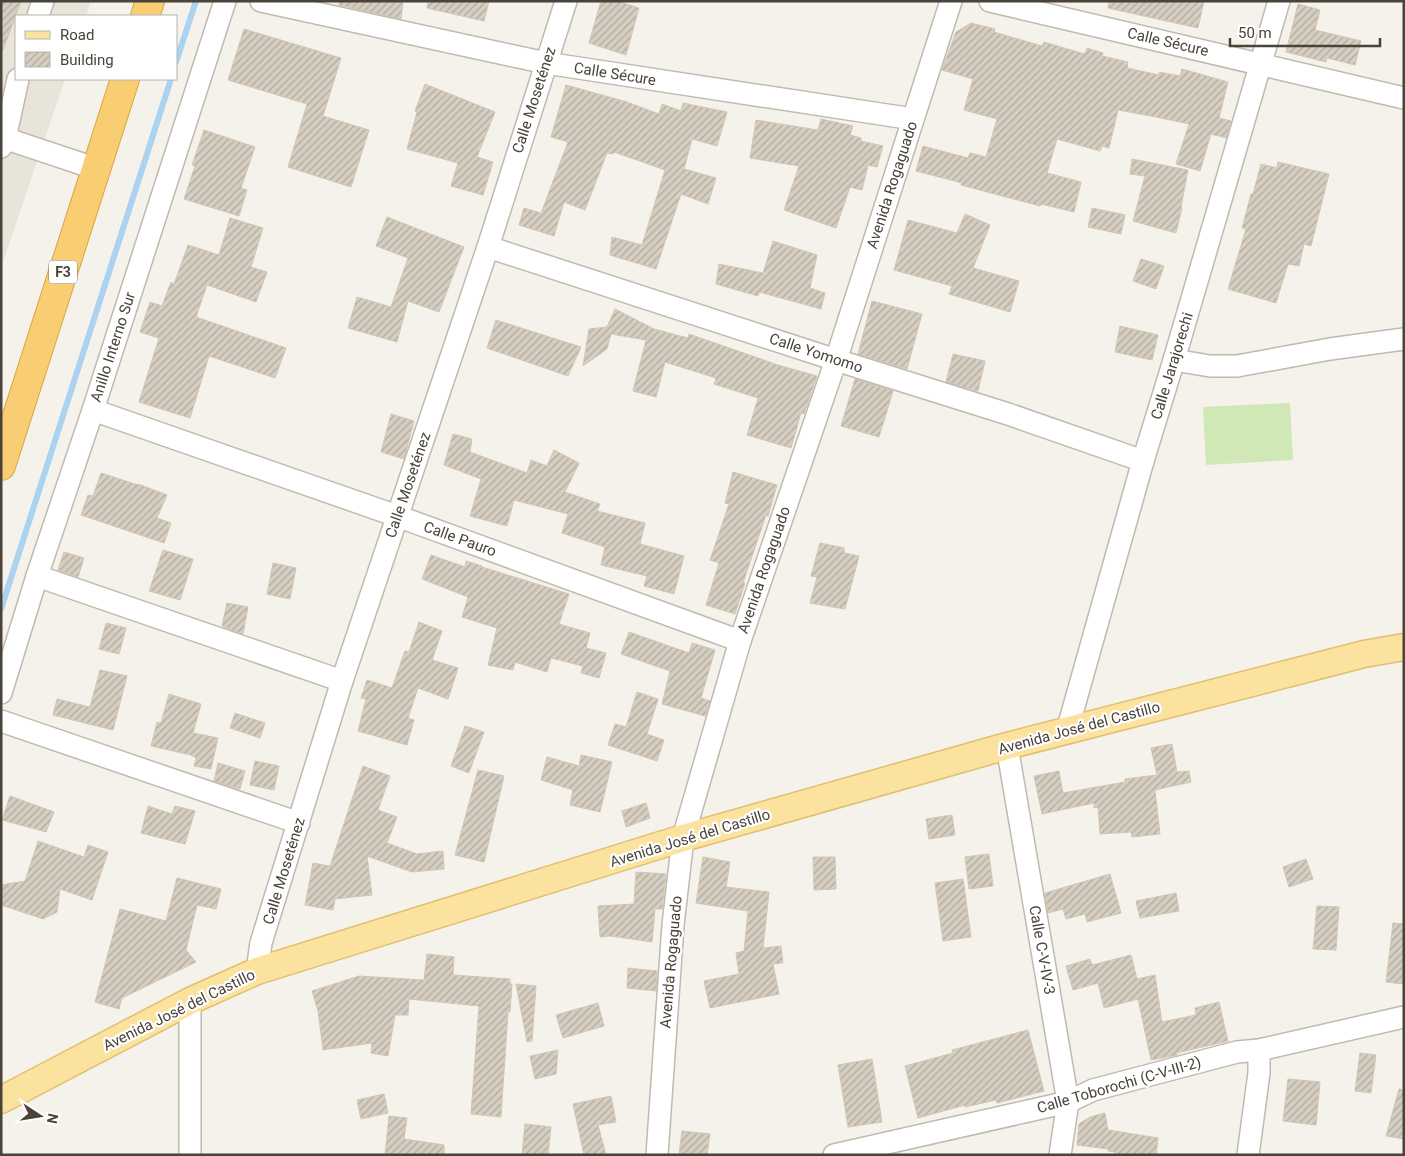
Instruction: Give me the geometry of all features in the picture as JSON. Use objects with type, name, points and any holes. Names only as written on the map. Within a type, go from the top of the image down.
[{"type":"highway","points":[[146,15],[150,1]]},
{"type":"highway","name":"F3","points":[[1,466],[125,80]]},
{"type":"main road","name":"Avenida José del Castillo","points":[[1,1100],[190,1001],[257,971],[683,838],[1007,746],[1364,654],[1404,647]]},
{"type":"street","points":[[38,15],[43,1]]},
{"type":"street","name":"Anillo Interno Sur","points":[[1,693],[37,576],[93,410],[225,1]]},
{"type":"street","name":"Calle Sécure","points":[[261,1],[546,63],[913,119]]},
{"type":"street","name":"Calle Moseténez","points":[[257,971],[261,943],[342,681],[488,247],[566,1]]},
{"type":"street","name":"Avenida Rogaguado","points":[[657,1155],[673,925],[683,838],[740,641],[836,360],[951,1]]},
{"type":"street","name":"Calle Sécure","points":[[990,1],[1404,98]]},
{"type":"street","name":"Calle Jarajorechi","points":[[1067,731],[1143,461],[1278,1]]},
{"type":"street","points":[[18,80],[2,141],[96,169]]},
{"type":"street","name":"Calle Yomomo","points":[[488,247],[1008,414],[1143,461]]},
{"type":"street","points":[[1174,360],[1210,366],[1237,366],[1330,348],[1404,339]]},
{"type":"street","name":"Calle Pauro","points":[[93,410],[398,516],[740,641]]},
{"type":"street","points":[[37,576],[342,681]]},
{"type":"street","points":[[1,722],[299,824]]},
{"type":"street","name":"Calle C-V-IV-3","points":[[1007,746],[1068,1102],[1060,1155]]},
{"type":"street","points":[[190,1001],[190,1155]]},
{"type":"street","name":"Calle Toborochi (C-V-III-2)","points":[[834,1155],[869,1151],[1068,1102],[1093,1090],[1237,1052],[1259,1050],[1404,1017]]},
{"type":"street","points":[[1248,1155],[1259,1073],[1259,1050]]},
{"type":"shaded area","points":[[1,1],[91,1],[86,15],[15,15],[15,80],[65,80],[1,268]]},
{"type":"green space","points":[[1290,403],[1293,460],[1206,465],[1203,407]]},
{"type":"building","points":[[1,1],[21,1],[3,50],[1,49]]},
{"type":"building","points":[[339,1],[403,1],[401,19],[339,5]]},
{"type":"building","points":[[428,1],[489,1],[484,21],[427,8]]},
{"type":"building","points":[[601,1],[617,1],[639,8],[626,55],[589,43]]},
{"type":"building","points":[[1109,1],[1204,1],[1198,28],[1108,8]]},
{"type":"building","points":[[1298,4],[1320,10],[1315,30],[1361,41],[1355,65],[1327,58],[1326,62],[1286,52]]},
{"type":"building","points":[[971,23],[995,29],[994,32],[1042,46],[1044,42],[1085,54],[1087,48],[1103,53],[1102,56],[1128,62],[1127,68],[1159,75],[1159,72],[1180,76],[1182,69],[1228,82],[1219,118],[1231,121],[1226,138],[1211,134],[1200,171],[1176,164],[1189,124],[1118,110],[1109,148],[1102,146],[1100,151],[1057,139],[1047,173],[1081,182],[1074,212],[1041,204],[1040,206],[916,171],[923,146],[968,158],[970,153],[986,157],[997,119],[964,110],[973,79],[942,70],[956,32]]},
{"type":"building","points":[[244,29],[341,58],[323,116],[369,130],[351,187],[288,167],[307,104],[228,80]]},
{"type":"building","points":[[425,84],[495,112],[477,157],[493,162],[483,195],[451,186],[458,163],[407,149],[417,112],[415,111]]},
{"type":"building","points":[[566,85],[627,102],[659,114],[662,104],[681,111],[683,103],[727,112],[717,146],[692,139],[684,169],[716,178],[708,204],[681,194],[656,269],[610,255],[612,237],[642,245],[665,170],[614,152],[613,154],[607,153],[585,210],[564,202],[554,236],[519,225],[524,208],[541,213],[568,142],[551,137]]},
{"type":"building","points":[[821,119],[853,126],[850,135],[861,138],[861,141],[883,146],[877,167],[868,165],[862,190],[850,187],[836,228],[784,210],[799,166],[750,158],[756,120],[818,130]]},
{"type":"building","points":[[204,130],[255,147],[241,188],[247,190],[239,216],[184,199],[195,166],[192,165]]},
{"type":"building","points":[[1132,159],[1188,170],[1176,233],[1133,221],[1145,176],[1130,174]]},
{"type":"building","points":[[1278,162],[1329,174],[1311,246],[1304,244],[1299,266],[1288,264],[1276,303],[1228,289],[1246,229],[1242,228],[1261,164],[1277,168]]},
{"type":"building","points":[[1092,208],[1125,215],[1121,234],[1088,227]]},
{"type":"building","points":[[965,214],[990,225],[973,268],[1019,281],[1010,312],[949,294],[952,286],[894,270],[908,220],[957,233]]},
{"type":"building","points":[[387,217],[464,247],[439,312],[408,301],[397,342],[348,328],[357,297],[391,307],[408,258],[376,246]]},
{"type":"building","points":[[230,218],[263,228],[251,267],[267,272],[256,302],[207,285],[196,317],[286,348],[275,378],[209,356],[190,418],[139,402],[159,338],[140,332],[150,302],[162,306],[171,282],[174,284],[188,245],[219,255]]},
{"type":"building","points":[[773,241],[817,255],[810,288],[825,293],[821,309],[759,292],[758,296],[716,284],[719,264],[763,273]]},
{"type":"building","points":[[1141,259],[1164,266],[1156,289],[1133,281]]},
{"type":"building","points":[[872,301],[922,314],[907,369],[858,354]]},
{"type":"building","points":[[615,309],[654,329],[688,338],[689,334],[778,365],[817,376],[804,414],[801,413],[791,448],[747,435],[758,398],[714,384],[716,378],[665,362],[656,397],[633,391],[646,340],[611,334],[607,349],[583,366],[589,329],[607,327]]},
{"type":"building","points":[[496,320],[581,347],[568,376],[487,348]]},
{"type":"building","points":[[1120,326],[1158,335],[1152,360],[1115,352]]},
{"type":"building","points":[[953,354],[985,361],[978,391],[946,382]]},
{"type":"building","points":[[855,379],[893,391],[879,437],[841,426]]},
{"type":"building","points":[[391,414],[414,421],[404,459],[381,452]]},
{"type":"building","points":[[453,434],[472,439],[470,452],[527,473],[531,460],[547,466],[554,450],[579,463],[565,492],[600,504],[597,511],[645,523],[640,544],[684,556],[674,594],[644,586],[647,576],[601,565],[605,547],[562,533],[568,514],[514,500],[507,526],[470,516],[481,479],[444,465]]},
{"type":"building","points":[[733,472],[777,485],[768,516],[766,515],[743,583],[745,583],[735,614],[706,605],[719,563],[710,560],[729,504],[725,503]]},
{"type":"building","points":[[101,473],[167,495],[157,518],[171,523],[164,543],[81,515],[88,495],[93,496]]},
{"type":"building","points":[[820,543],[844,548],[844,553],[859,556],[845,609],[810,603],[817,577],[811,576]]},
{"type":"building","points":[[163,550],[193,559],[180,600],[149,591]]},
{"type":"building","points":[[64,552],[84,558],[78,577],[58,570]]},
{"type":"building","points":[[431,555],[465,567],[466,561],[569,594],[559,624],[590,633],[586,648],[606,653],[599,678],[581,673],[583,666],[551,658],[547,672],[515,662],[513,670],[488,665],[497,628],[462,617],[468,597],[422,579]]},
{"type":"building","points":[[273,563],[296,568],[290,599],[267,594]]},
{"type":"building","points":[[227,603],[248,607],[243,634],[222,626]]},
{"type":"building","points":[[419,622],[442,631],[432,660],[458,668],[448,699],[418,688],[408,718],[414,720],[407,745],[358,731],[366,699],[361,698],[367,680],[392,688],[405,651],[409,652]]},
{"type":"building","points":[[106,623],[126,628],[119,654],[99,649]]},
{"type":"building","points":[[629,632],[689,653],[692,643],[715,650],[701,698],[710,701],[705,716],[662,704],[670,671],[621,654]]},
{"type":"building","points":[[100,670],[127,676],[113,730],[53,715],[57,699],[90,707]]},
{"type":"building","points":[[637,692],[658,699],[647,734],[664,740],[657,761],[608,745],[615,724],[626,727]]},
{"type":"building","points":[[169,694],[201,704],[193,733],[218,738],[211,769],[194,766],[196,758],[191,755],[151,746],[157,722],[161,723]]},
{"type":"building","points":[[235,713],[265,723],[260,738],[230,728]]},
{"type":"building","points":[[465,726],[484,732],[469,773],[451,766]]},
{"type":"building","points":[[1172,744],[1177,772],[1189,771],[1191,782],[1155,790],[1160,834],[1132,837],[1131,832],[1100,834],[1098,807],[1094,808],[1094,803],[1042,814],[1034,776],[1059,771],[1063,793],[1125,782],[1125,779],[1157,775],[1151,748]]},
{"type":"building","points":[[581,755],[612,762],[600,812],[570,805],[573,790],[541,780],[547,757],[579,766]]},
{"type":"building","points":[[255,761],[279,766],[274,790],[250,785]]},
{"type":"building","points":[[218,763],[245,771],[240,789],[214,781]]},
{"type":"building","points":[[363,766],[390,776],[378,810],[397,817],[387,843],[417,854],[443,851],[444,869],[412,872],[367,856],[372,895],[335,899],[333,910],[305,905],[313,863],[330,866]]},
{"type":"building","points":[[478,770],[504,776],[484,862],[455,855]]},
{"type":"building","points":[[10,796],[54,812],[46,832],[2,820]]},
{"type":"building","points":[[646,803],[650,818],[626,827],[622,811]]},
{"type":"building","points":[[148,806],[172,814],[175,806],[195,811],[185,844],[141,833]]},
{"type":"building","points":[[952,815],[955,835],[929,839],[926,819]]},
{"type":"building","points":[[38,841],[84,857],[88,845],[108,852],[92,900],[60,889],[57,912],[43,919],[1,905],[1,885],[25,881]]},
{"type":"building","points":[[989,854],[993,886],[969,889],[965,857]]},
{"type":"building","points":[[703,857],[730,862],[726,887],[769,892],[763,948],[781,946],[783,963],[773,964],[779,994],[710,1008],[704,981],[739,974],[736,953],[744,951],[748,911],[696,903]]},
{"type":"building","points":[[813,857],[835,857],[836,889],[814,890]]},
{"type":"building","points":[[1306,859],[1313,879],[1289,887],[1283,867]]},
{"type":"building","points":[[636,872],[666,874],[662,909],[655,909],[652,942],[611,936],[600,937],[598,906],[634,904]]},
{"type":"building","points":[[1110,874],[1121,913],[1087,922],[1085,914],[1066,919],[1063,909],[1048,913],[1045,893]]},
{"type":"building","points":[[177,878],[221,889],[216,909],[197,905],[186,950],[196,962],[122,998],[119,1009],[95,1002],[120,909],[166,921]]},
{"type":"building","points":[[963,879],[971,937],[943,941],[935,883]]},
{"type":"building","points":[[1176,893],[1179,911],[1140,918],[1136,901]]},
{"type":"building","points":[[1317,906],[1339,907],[1336,950],[1313,949]]},
{"type":"building","points":[[1393,923],[1404,924],[1404,984],[1386,982]]},
{"type":"building","points":[[427,954],[454,957],[453,975],[510,979],[510,984],[512,984],[510,1012],[508,1012],[501,1117],[471,1114],[479,1006],[409,999],[408,1015],[395,1015],[388,1056],[371,1053],[372,1043],[323,1050],[318,1011],[312,991],[359,976],[424,980]]},
{"type":"building","points":[[1131,955],[1137,979],[1155,975],[1162,1022],[1196,1015],[1195,1008],[1219,1002],[1228,1041],[1151,1060],[1138,999],[1104,1008],[1098,983],[1073,990],[1066,966],[1090,959],[1092,965]]},
{"type":"building","points":[[628,968],[657,971],[656,991],[627,988]]},
{"type":"building","points":[[516,984],[536,986],[532,1041],[527,1042]]},
{"type":"building","points":[[598,1003],[604,1026],[563,1038],[556,1015]]},
{"type":"building","points":[[1028,1030],[1044,1091],[997,1103],[996,1100],[965,1107],[965,1105],[918,1118],[905,1066],[953,1053],[952,1050]]},
{"type":"building","points":[[558,1050],[556,1074],[535,1079],[530,1056]]},
{"type":"building","points":[[1360,1053],[1376,1055],[1371,1093],[1355,1091]]},
{"type":"building","points":[[872,1059],[882,1122],[848,1127],[838,1065]]},
{"type":"building","points":[[1288,1079],[1320,1082],[1316,1125],[1283,1121]]},
{"type":"building","points":[[1399,1089],[1404,1090],[1404,1139],[1386,1136]]},
{"type":"building","points":[[384,1094],[388,1113],[361,1119],[357,1100]]},
{"type":"building","points":[[611,1096],[616,1122],[598,1125],[606,1155],[584,1155],[573,1104]]},
{"type":"building","points":[[1105,1113],[1108,1130],[1158,1138],[1156,1155],[1114,1155],[1115,1152],[1108,1151],[1108,1149],[1077,1145],[1079,1124],[1090,1117]]},
{"type":"building","points":[[389,1116],[407,1118],[404,1139],[444,1145],[444,1155],[385,1155]]},
{"type":"building","points":[[525,1124],[551,1127],[548,1155],[522,1155]]},
{"type":"building","points":[[682,1131],[710,1134],[707,1155],[679,1155]]},
{"type":"waterway","points":[[178,56],[196,1]]},
{"type":"waterway","points":[[1,609],[171,80]]}]
